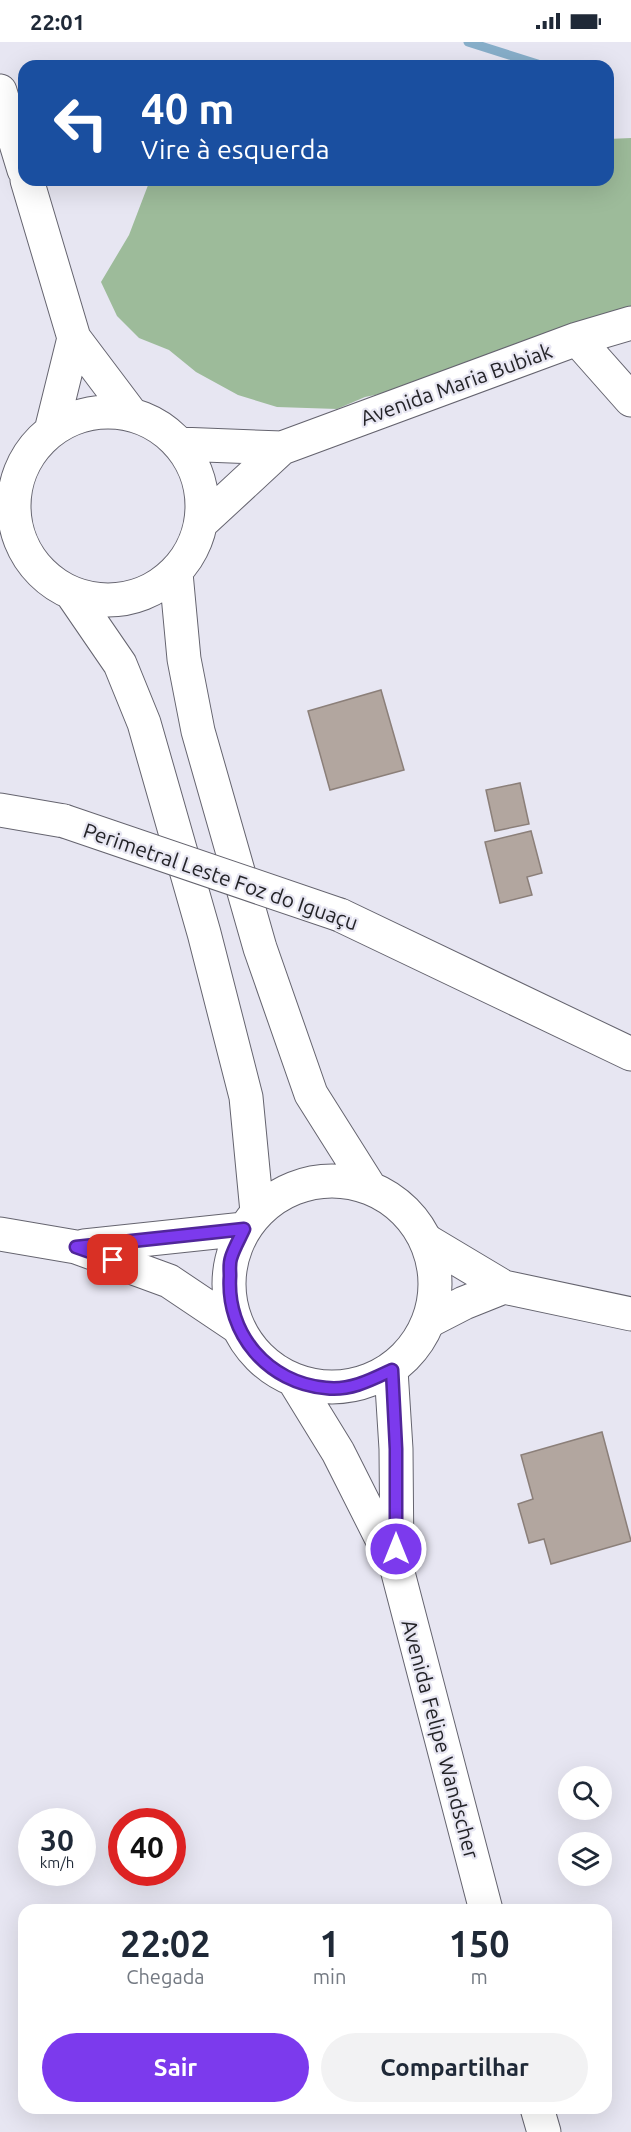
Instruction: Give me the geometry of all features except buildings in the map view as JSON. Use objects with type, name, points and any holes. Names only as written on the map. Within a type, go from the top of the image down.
[{"type":"main road","points":[[0,91],[18,150]]},
{"type":"main road","points":[[29,186],[74,338],[132,415]]},
{"type":"main road","name":"Avenida Maria Bubiak","points":[[179,444],[282,448],[577,339],[631,323]]},
{"type":"main road","points":[[51,431],[74,338]]},
{"type":"main road","points":[[577,339],[631,400]]},
{"type":"main road","points":[[104,411],[132,415],[158,426],[179,444],[194,467],[202,495],[201,523],[192,550],[176,573],[153,590],[127,599],[99,601],[72,594],[48,579],[15,552],[18,532],[10,480],[51,431],[76,417],[104,411]]},
{"type":"main road","name":"Avenida Maria Bubiak","points":[[201,523],[282,448]]},
{"type":"main road","points":[[176,573],[184,659],[198,731],[260,948],[311,1094],[369,1186]]},
{"type":"main road","points":[[72,594],[120,664],[144,723],[204,933],[246,1097],[250,1220]]},
{"type":"main road","name":"Perimetral Leste Foz do Iguaçu","points":[[0,810],[64,821],[340,915],[631,1054]]},
{"type":"main road","points":[[236,1326],[228,1293],[230,1260],[250,1220],[290,1189],[329,1180],[369,1186],[403,1208],[427,1241],[504,1287],[631,1314]]},
{"type":"main road","points":[[76,1247],[250,1220]]},
{"type":"main road","points":[[0,1234],[76,1247],[169,1281],[236,1326],[260,1360],[294,1382],[327,1389],[361,1385],[392,1370],[414,1348],[429,1321],[436,1281],[427,1241]]},
{"type":"main road","points":[[429,1321],[464,1303],[504,1287]]},
{"type":"main road","name":"Avenida Felipe Wandscher","points":[[392,1370],[396,1449],[397,1569]]},
{"type":"main road","name":"Avenida Felipe Wandscher","points":[[294,1382],[338,1452],[397,1569],[484,1904]]},
{"type":"main road","points":[[539,2114],[544,2132]]},
{"type":"green space","points":[[631,138],[631,309],[380,394],[365,397],[337,409],[277,407],[238,395],[196,372],[169,350],[139,338],[117,316],[101,282],[129,235],[148,186],[614,186],[614,139]]},
{"type":"waterway","points":[[468,42],[525,60]]},
{"type":"route","points":[[113,1260],[76,1247],[244,1229],[230,1260],[228,1293],[236,1326],[260,1360],[294,1382],[327,1389],[361,1385],[392,1370],[396,1449],[396,1549]]}]
